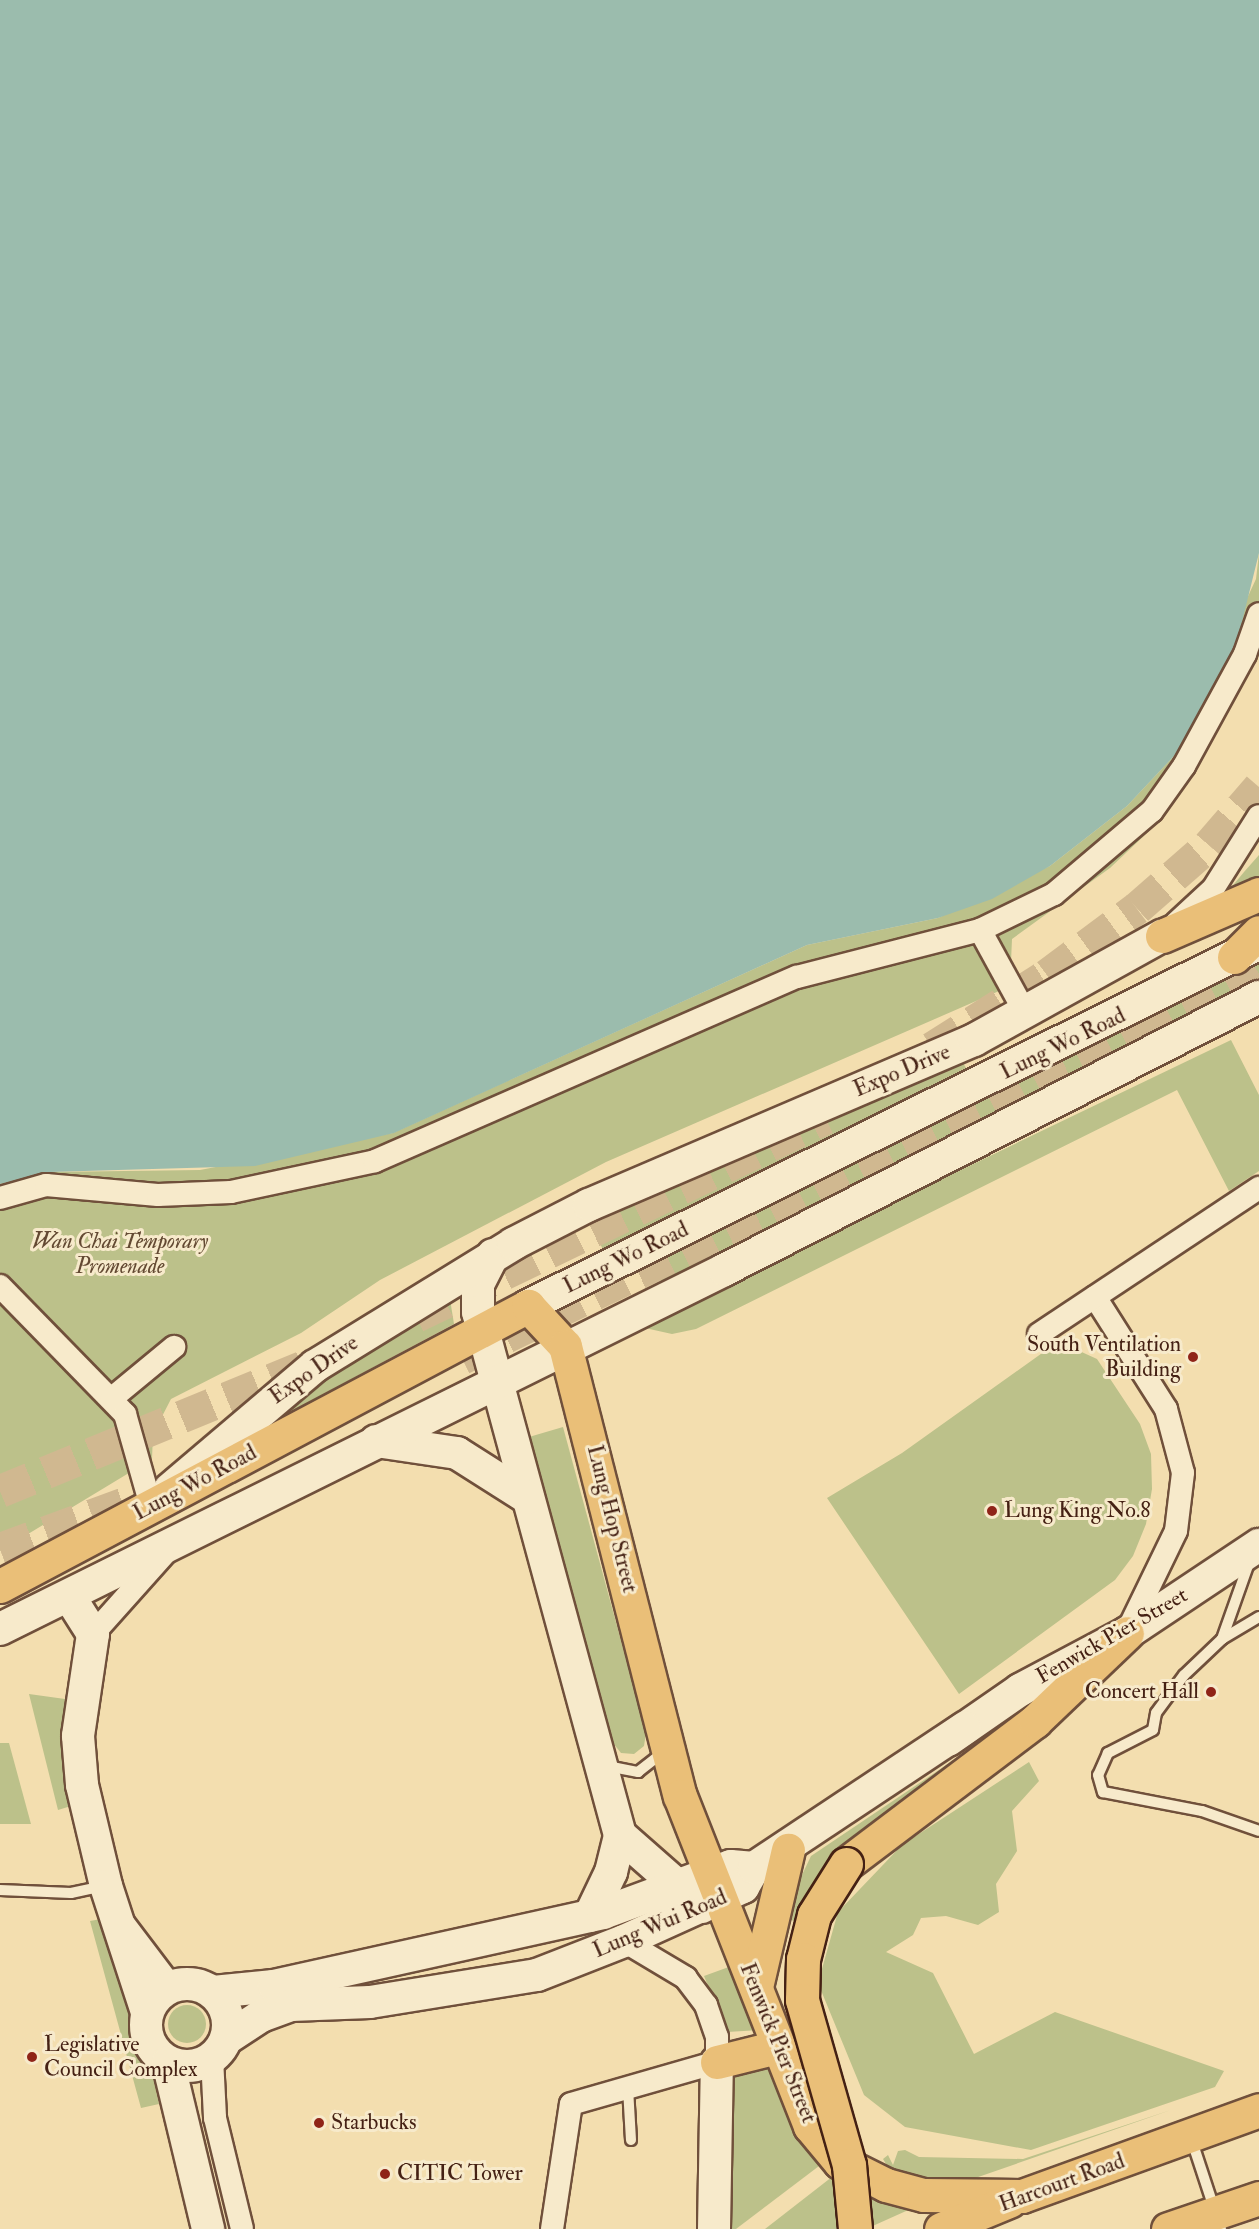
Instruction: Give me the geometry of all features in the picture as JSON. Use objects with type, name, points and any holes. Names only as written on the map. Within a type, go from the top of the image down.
[{"type":"main road","points":[[1162,936],[1259,894]]},
{"type":"main road","points":[[1246,950],[1259,932]]},
{"type":"main road","name":"Expo Drive","points":[[151,1506],[315,1366],[493,1256],[589,1205],[1026,1014],[1162,936]]},
{"type":"main road","name":"Lung Wo Road","points":[[0,1586],[528,1306],[1246,950]]},
{"type":"main road","name":"Lung Wo Road","points":[[0,1629],[1259,997]]},
{"type":"main road","points":[[493,1256],[476,1298],[500,1377],[528,1498],[604,1765],[620,1835],[608,1881],[590,1916]]},
{"type":"main road","name":"Lung Hop Street","points":[[528,1306],[565,1346],[703,1893]]},
{"type":"main road","points":[[375,1442],[457,1454],[528,1498]]},
{"type":"main road","name":"Fenwick Pier Street","points":[[835,1816],[1020,1690],[1127,1633],[1258,1545]]},
{"type":"main road","points":[[69,1596],[93,1634],[78,1736],[82,1785],[110,1898],[147,2012],[146,2036],[168,2062],[208,2229]]},
{"type":"main road","points":[[855,2229],[849,2165],[802,2000],[803,1959],[814,1915],[846,1864],[1035,1721],[1127,1633]]},
{"type":"main road","name":"Fenwick Pier Street","points":[[754,1868],[965,1728]]},
{"type":"main road","points":[[620,1835],[703,1893]]},
{"type":"main road","points":[[754,1868],[788,1850]]},
{"type":"main road","points":[[756,1987],[788,1850]]},
{"type":"main road","name":"Lung Wui Road","points":[[168,2062],[191,2066],[261,2016],[291,2005],[370,2002],[537,1975],[624,1941],[703,1893],[731,1866],[754,1868]]},
{"type":"main road","name":"Fenwick Pier Street","points":[[703,1893],[756,1987],[777,2047],[810,2126],[840,2162],[859,2174],[924,2195],[1022,2196]]},
{"type":"main road","name":"Lung Wui Road","points":[[171,1986],[194,1984],[213,1992],[274,1986],[703,1893]]},
{"type":"main road","points":[[147,2012],[171,1986]]},
{"type":"main road","points":[[213,1992],[227,2014],[219,2048]]},
{"type":"main road","points":[[714,2229],[717,2062],[777,2047]]},
{"type":"main road","name":"Harcourt Road","points":[[941,2229],[1022,2196],[1259,2110]]},
{"type":"main road","points":[[1171,2229],[1218,2220],[1259,2198]]},
{"type":"street","points":[[0,1198],[46,1185],[158,1194],[231,1192],[375,1161],[797,977],[980,930],[1054,894],[1152,811],[1184,766],[1245,654],[1259,614]]},
{"type":"street","name":"Expo Drive","points":[[1162,936],[1213,889],[1259,816]]},
{"type":"street","points":[[980,930],[1026,1014]]},
{"type":"street","points":[[1039,1334],[1259,1188]]},
{"type":"street","points":[[0,1286],[111,1399],[132,1425],[151,1506]]},
{"type":"street","points":[[1095,1297],[1166,1409],[1183,1473],[1176,1532],[1127,1633]]},
{"type":"street","points":[[111,1399],[174,1347]]},
{"type":"street","points":[[93,1634],[176,1541]]},
{"type":"street","points":[[110,1898],[171,1986]]},
{"type":"street","points":[[552,2229],[571,2104],[717,2062],[717,2037],[706,2005],[686,1978],[624,1941]]},
{"type":"street","points":[[219,2048],[215,2118],[242,2229]]},
{"type":"lane","points":[[1222,1639],[1258,1545]]},
{"type":"lane","points":[[1259,1617],[1222,1639],[1184,1675],[1156,1713],[1152,1730],[1108,1753],[1098,1776],[1103,1792],[1202,1811],[1259,1831]]},
{"type":"lane","points":[[604,1765],[638,1772],[668,1747]]},
{"type":"lane","points":[[0,1890],[70,1893],[110,1898]]},
{"type":"lane","points":[[628,2088],[631,2140]]},
{"type":"lane","points":[[1190,2136],[1218,2220]]},
{"type":"green space","name":"Wan Chai Temporary Promenade","points":[[1259,553],[1259,633],[1251,661],[1165,816],[1110,868],[1012,939],[1011,962],[1020,982],[606,1162],[380,1280],[301,1333],[171,1399],[153,1434],[152,1459],[0,1551],[0,1184],[50,1172],[200,1170],[393,1133],[807,945],[938,918],[1050,866],[1127,806],[1174,756],[1256,579]]},
{"type":"green space","points":[[1259,855],[1259,883],[1225,895],[1244,872]]},
{"type":"green space","points":[[1259,957],[1259,976],[1043,1096],[662,1283],[649,1255]]},
{"type":"green space","points":[[1231,1040],[1259,1095],[1259,1171],[1229,1191],[1177,1090],[696,1329],[672,1334],[636,1326]]},
{"type":"green space","points":[[961,1059],[966,1068],[604,1252],[589,1220]]},
{"type":"green space","points":[[449,1293],[454,1324],[273,1421],[271,1415]]},
{"type":"green space","name":"Lung King No.8","points":[[1075,1349],[1097,1359],[1140,1424],[1151,1454],[1152,1489],[1146,1524],[1133,1556],[1115,1580],[959,1694],[827,1498],[902,1453],[1045,1351]]},
{"type":"green space","points":[[563,1427],[646,1733],[644,1746],[634,1754],[621,1753],[613,1743],[529,1437]]},
{"type":"green space","points":[[29,1694],[65,1699],[62,1742],[71,1806],[58,1810]]},
{"type":"green space","points":[[985,1739],[800,1923],[782,1917],[811,1856]]},
{"type":"green space","points":[[0,1743],[9,1743],[31,1824],[0,1824]]},
{"type":"green space","points":[[1029,1762],[1039,1781],[1012,1811],[1017,1851],[996,1884],[999,1912],[978,1925],[946,1916],[921,1918],[913,1935],[886,1952],[933,1973],[974,2054],[1055,2012],[1224,2071],[1215,2087],[1031,2150],[905,2127],[864,2095],[818,1983],[838,1912],[902,1845]]},
{"type":"green space","points":[[101,1919],[132,2007],[137,2044],[152,2073],[159,2104],[141,2108],[90,1921]]},
{"type":"green space","points":[[737,1964],[760,2030],[727,2032],[704,1976]]},
{"type":"green space","points":[[187,2005],[194,2006],[200,2011],[205,2017],[205,2031],[200,2037],[194,2042],[187,2043],[180,2042],[174,2037],[169,2031],[168,2024],[169,2017],[174,2011],[180,2006]]},
{"type":"green space","points":[[742,2062],[776,2067],[823,2163],[736,2229],[725,2229],[729,2085]]},
{"type":"green space","points":[[1171,2110],[958,2184],[922,2185],[889,2169],[883,2159],[888,2155],[893,2165],[898,2151],[905,2150],[919,2157],[1023,2159]]},
{"type":"green space","points":[[837,2173],[915,2207],[866,2229],[765,2229]]},
{"type":"shaded area","points":[[0,0],[1259,0],[1259,553],[1236,646],[1202,713],[1174,756],[1127,806],[1050,866],[992,899],[938,918],[807,945],[394,1133],[255,1166],[50,1172],[0,1184]]},
{"type":"tunnel","points":[[932,1048],[1047,975],[1137,908],[1209,845],[1259,787]]},
{"type":"tunnel","points":[[462,1358],[1140,1029],[1259,965]]},
{"type":"tunnel","points":[[416,1316],[826,1118]]},
{"type":"tunnel","points":[[0,1491],[315,1362]]},
{"type":"tunnel","points":[[0,1549],[145,1496]]},
{"type":"place","name":"South Ventilation Building","points":[[1193,1357]]},
{"type":"place","name":"Lung King No.8","points":[[992,1511]]},
{"type":"place","name":"Concert Hall","points":[[1211,1692]]},
{"type":"place","name":"Legislative Council Complex","points":[[32,2057]]},
{"type":"place","name":"Starbucks","points":[[319,2123]]},
{"type":"place","name":"CITIC Tower","points":[[385,2174]]}]
